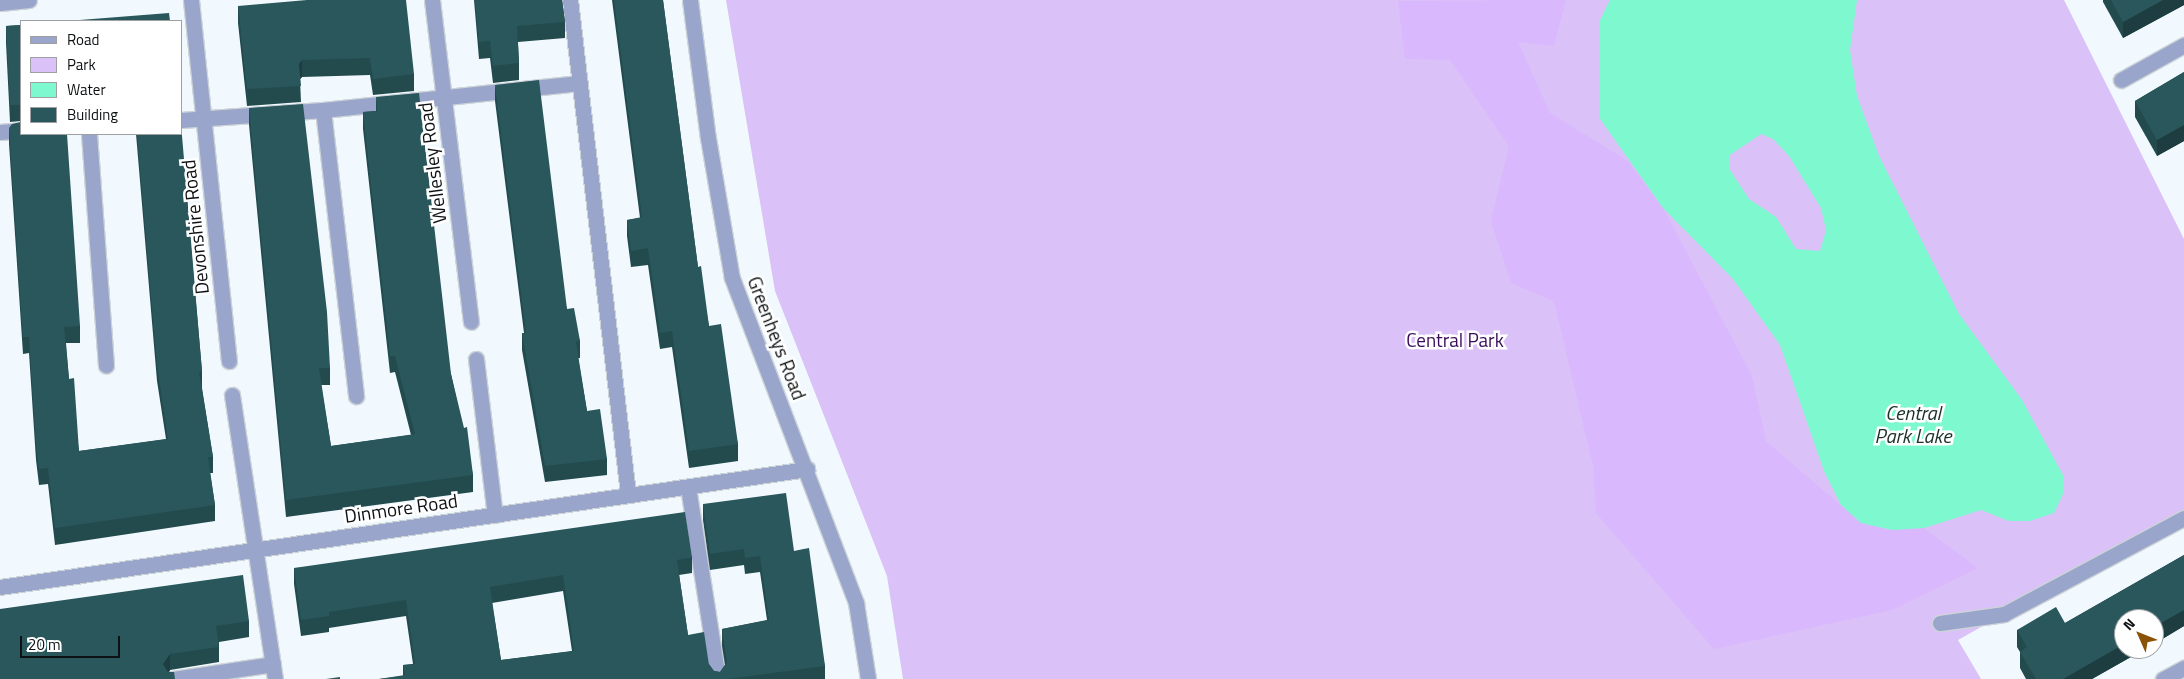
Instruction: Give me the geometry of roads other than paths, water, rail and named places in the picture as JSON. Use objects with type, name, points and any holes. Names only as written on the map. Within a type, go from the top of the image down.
[{"type":"street","points":[[0,3],[29,0]]},
{"type":"street","name":"Devonshire Road","points":[[191,0],[229,361]]},
{"type":"street","name":"Wellesley Road","points":[[432,0],[471,322]]},
{"type":"street","points":[[570,0],[628,495]]},
{"type":"street","name":"Greenheys Road","points":[[690,0],[708,138],[732,278],[807,469],[856,603],[868,679]]},
{"type":"street","points":[[2121,80],[2184,45]]},
{"type":"street","points":[[182,120],[323,110],[580,83]]},
{"type":"street","points":[[323,110],[356,396]]},
{"type":"street","points":[[0,132],[20,130]]},
{"type":"street","points":[[90,135],[106,365]]},
{"type":"street","points":[[476,360],[495,515]]},
{"type":"street","points":[[172,679],[274,672],[257,549],[232,395]]},
{"type":"street","name":"Dinmore Road","points":[[0,587],[807,469]]},
{"type":"street","points":[[688,487],[718,679]]},
{"type":"street","points":[[1940,623],[2004,614],[2184,518]]},
{"type":"street","points":[[2164,679],[2184,668]]},
{"type":"water","name":"Central Park Lake","points":[[1610,0],[1857,0],[1850,50],[1857,96],[1879,156],[1959,314],[2022,400],[2063,475],[2063,494],[2054,513],[2030,521],[2009,521],[1981,510],[1924,528],[1892,530],[1861,523],[1841,505],[1824,471],[1780,345],[1733,279],[1663,208],[1600,119],[1600,20]],"holes":[[[1761,134],[1773,139],[1789,156],[1821,208],[1826,230],[1820,251],[1796,249],[1776,217],[1749,199],[1730,170],[1730,155]]]},
{"type":"park label","name":"Central Park","points":[[1455,340]]}]
